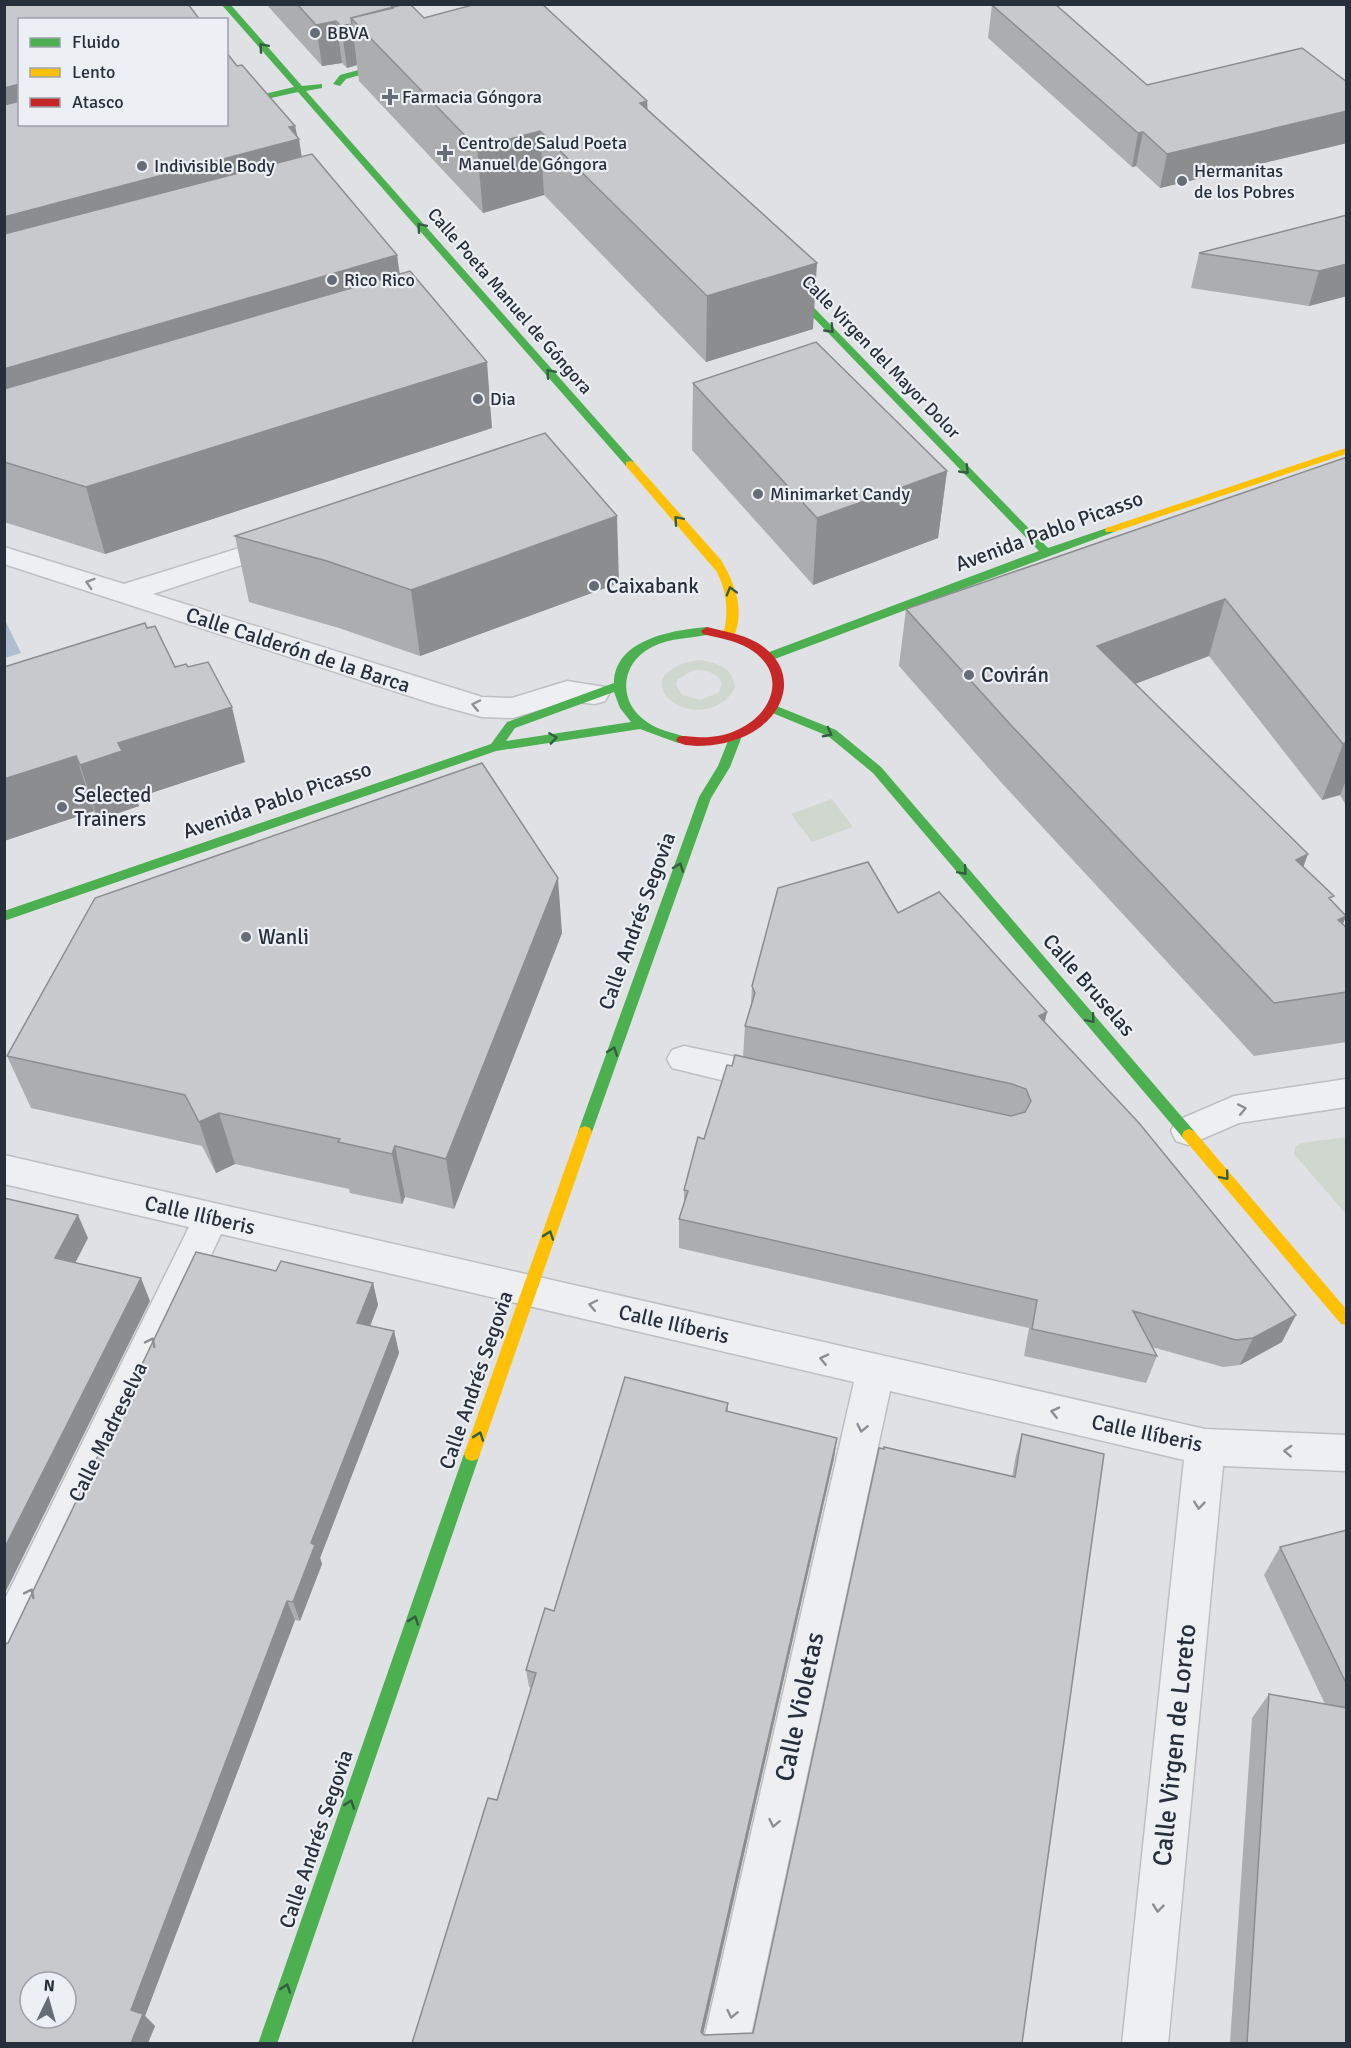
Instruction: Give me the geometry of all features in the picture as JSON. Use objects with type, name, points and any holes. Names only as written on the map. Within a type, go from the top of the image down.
[{"type":"main road","name":"Calle Poeta Manuel de Góngora","points":[[225,4],[717,563],[734,594],[734,622],[729,635]]},
{"type":"main road","points":[[228,106],[300,89],[337,84],[349,85],[409,64]]},
{"type":"main road","name":"Calle Virgen del Mayor Dolor","points":[[769,266],[1046,552]]},
{"type":"main road","name":"Avenida Pablo Picasso","points":[[768,657],[1046,552],[1347,451]]},
{"type":"main road","points":[[495,747],[511,725],[606,690],[625,663],[647,644],[664,636],[706,631],[729,635],[751,643],[768,657],[780,680],[780,694],[774,709],[759,724],[736,736],[710,741],[685,741],[669,737],[642,725],[606,690]]},
{"type":"main road","name":"Calle Bruselas","points":[[774,709],[832,734],[877,770],[1347,1319]]},
{"type":"main road","name":"Avenida Pablo Picasso","points":[[4,916],[495,747],[642,725]]},
{"type":"main road","name":"Calle Andrés Segovia","points":[[267,2043],[529,1290],[705,797],[724,767],[736,736]]},
{"type":"street","points":[[123,594],[309,534]]},
{"type":"street","name":"Calle Calderón de la Barca","points":[[4,555],[482,707],[513,708],[567,691],[606,690]]},
{"type":"street","points":[[684,1059],[798,1084]]},
{"type":"street","points":[[1188,1131],[1234,1110],[1347,1093]]},
{"type":"street","name":"Calle Ilíberis","points":[[4,1169],[1205,1447],[1347,1453]]},
{"type":"street","name":"Calle Madreselva","points":[[4,1646],[212,1217]]},
{"type":"street","name":"Calle Violetas","points":[[726,2043],[874,1371]]},
{"type":"street","name":"Calle Virgen de Loreto","points":[[1145,2043],[1205,1447]]},
{"type":"shaded area","points":[[692,661],[713,663],[728,671],[735,687],[723,702],[706,709],[687,709],[670,700],[663,692],[661,684],[668,672]],"holes":[[[697,670],[710,672],[717,676],[722,683],[719,692],[701,700],[682,695],[676,685],[677,680]]]},
{"type":"shaded area","points":[[832,799],[853,827],[812,842],[791,814]]},
{"type":"shaded area","points":[[1346,1137],[1346,1214],[1294,1154],[1295,1147],[1301,1143]]},
{"type":"water","points":[[4,618],[21,653],[5,658],[4,658]]},
{"type":"building","points":[[4,4],[188,4],[198,18],[18,18],[18,84],[4,88]]},
{"type":"building","points":[[297,4],[390,4],[393,8],[351,18],[352,24],[341,26],[336,21],[316,25]]},
{"type":"building","points":[[410,4],[424,18],[476,4],[542,4],[647,101],[640,103],[817,263],[707,296],[540,131],[477,148],[351,18]]},
{"type":"building","points":[[1055,4],[1147,85],[1302,48],[1347,82],[1347,111],[1167,154],[1143,132],[1138,133],[992,5]]},
{"type":"building","points":[[228,55],[237,66],[242,65],[295,126],[289,127],[299,139],[4,217],[4,105],[18,102],[18,126],[228,126]]},
{"type":"building","points":[[312,154],[397,255],[4,369],[4,234]]},
{"type":"building","points":[[1347,215],[1347,264],[1319,271],[1199,253]]},
{"type":"building","points":[[410,271],[487,362],[86,487],[4,462],[4,389]]},
{"type":"building","points":[[816,342],[947,471],[817,518],[693,383]]},
{"type":"building","points":[[545,433],[617,516],[411,590],[327,561],[235,536]]},
{"type":"building","points":[[1347,457],[1347,742],[1343,744],[1225,599],[1097,646],[1308,854],[1296,860],[1334,896],[1329,898],[1346,916],[1338,920],[1347,928],[1347,992],[1274,1003],[1009,723],[906,609]]},
{"type":"building","points":[[145,623],[147,628],[155,626],[175,667],[186,664],[188,667],[208,662],[232,707],[118,743],[122,751],[80,765],[76,756],[4,779],[4,667]]},
{"type":"building","points":[[482,763],[558,878],[446,1159],[395,1146],[392,1154],[338,1142],[340,1139],[219,1113],[199,1122],[185,1095],[7,1056],[95,898]]},
{"type":"building","points":[[868,862],[898,913],[939,892],[1047,1012],[1039,1016],[1139,1123],[1296,1315],[1253,1338],[1236,1340],[1133,1311],[1157,1356],[1032,1329],[1037,1300],[679,1219],[688,1191],[684,1190],[698,1137],[704,1139],[727,1065],[732,1066],[735,1055],[1011,1116],[1025,1112],[1031,1101],[1026,1089],[1012,1084],[745,1026],[755,993],[752,986],[778,888]]},
{"type":"building","points":[[4,1198],[78,1215],[55,1258],[141,1278],[4,1549]]},
{"type":"building","points":[[196,1252],[276,1271],[281,1261],[373,1283],[357,1323],[394,1331],[311,1543],[315,1545],[293,1602],[287,1601],[131,2010],[143,2014],[131,2043],[4,2043],[4,1644],[8,1643]]},
{"type":"building","points":[[625,1377],[728,1403],[726,1411],[837,1438],[701,2032],[704,2035],[753,2033],[879,1448],[884,1449],[884,1447],[1015,1477],[1022,1434],[1104,1454],[1022,2043],[412,2043],[488,1798],[497,1800],[536,1673],[526,1670],[545,1608],[554,1611]]},
{"type":"building","points":[[1347,1530],[1347,1685],[1280,1547]]},
{"type":"building","points":[[1269,1694],[1347,1708],[1347,2043],[1247,2043]]},
{"type":"traffic: fast","points":[[225,4],[630,464]]},
{"type":"traffic: fast","points":[[337,84],[343,77],[400,61]]},
{"type":"traffic: fast","points":[[228,106],[287,91],[319,86]]},
{"type":"traffic: fast","points":[[782,280],[1046,552]]},
{"type":"traffic: fast","points":[[768,657],[1110,530]]},
{"type":"traffic: fast","points":[[682,740],[647,728],[633,717],[621,698],[620,676],[626,662],[635,652],[648,644],[678,635],[707,631]]},
{"type":"traffic: fast","points":[[496,746],[511,725],[618,686]]},
{"type":"traffic: fast","points":[[774,709],[832,733],[877,770],[1189,1135]]},
{"type":"traffic: fast","points":[[4,916],[495,747],[642,725]]},
{"type":"traffic: fast","points":[[585,1132],[705,797],[724,767],[736,736]]},
{"type":"traffic: fast","points":[[267,2044],[472,1454]]},
{"type":"traffic: slow","points":[[1110,530],[1346,451]]},
{"type":"traffic: slow","points":[[630,464],[717,563],[732,598],[733,615],[729,635]]},
{"type":"traffic: slow","points":[[472,1454],[585,1132]]},
{"type":"traffic: slow","points":[[1189,1135],[1346,1319]]},
{"type":"traffic: jam","points":[[682,740],[699,742],[717,740],[742,733],[761,720],[770,710],[779,687],[778,675],[765,654],[747,643],[707,631]]},
{"type":"place","name":"BBVA","points":[[315,33]]},
{"type":"place","name":"Farmacia Góngora","points":[[390,97]]},
{"type":"place","name":"Centro de Salud Poeta Manuel de Góngora","points":[[445,153]]},
{"type":"place","name":"Indivisible Body","points":[[142,166]]},
{"type":"place","name":"Hermanitas de los Pobres","points":[[1182,181]]},
{"type":"place","name":"Rico Rico","points":[[332,280]]},
{"type":"place","name":"Dia","points":[[478,399]]},
{"type":"place","name":"Minimarket Candy","points":[[758,494]]},
{"type":"place","name":"Caixabank","points":[[594,586]]},
{"type":"place","name":"Covirán","points":[[969,675]]},
{"type":"place","name":"Selected Trainers","points":[[62,807]]},
{"type":"place","name":"Wanli","points":[[246,937]]}]
